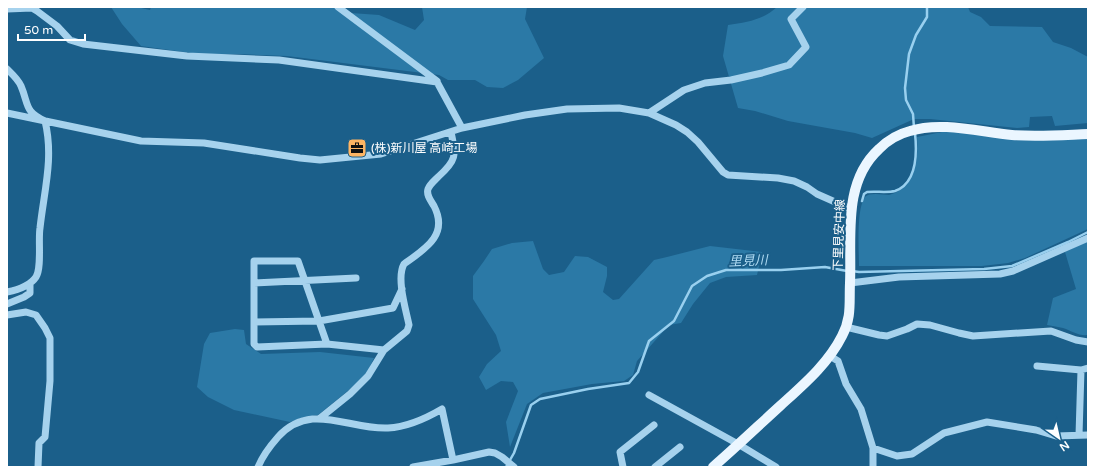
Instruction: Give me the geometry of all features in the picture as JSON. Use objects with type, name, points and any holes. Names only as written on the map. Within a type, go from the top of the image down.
[{"type":"main road","name":"下里見安中線","points":[[713,467],[811,377],[836,347],[846,327],[850,309],[851,209],[853,191],[865,163],[886,142],[897,135],[911,130],[944,127],[1012,135],[1044,136],[1088,134]]},
{"type":"street","points":[[338,7],[437,82],[462,128]]},
{"type":"street","points":[[648,113],[684,90],[705,83],[731,80],[789,65],[806,48],[791,19],[803,7]]},
{"type":"street","points":[[7,9],[32,8],[37,10],[57,26],[70,40],[76,43],[187,56],[279,60],[437,82]]},
{"type":"street","points":[[7,69],[19,81],[24,98],[32,114],[45,121],[49,137],[48,178],[40,229],[39,269],[37,276],[30,283],[17,290],[7,292]]},
{"type":"street","points":[[7,113],[141,141],[204,144],[320,160],[381,154],[462,128],[525,115],[566,109],[619,108],[648,113],[676,125],[698,142],[723,172],[728,175],[778,178],[794,181],[817,194],[851,209]]},
{"type":"street","points":[[319,419],[350,394],[368,376],[384,350],[407,331],[409,325],[401,283],[402,267],[428,247],[438,230],[439,220],[437,212],[428,196],[428,190],[430,184],[450,165],[455,152],[451,132]]},
{"type":"street","points":[[850,282],[899,277],[1000,274],[1013,272],[1088,238]]},
{"type":"street","points":[[327,344],[298,261],[254,261],[254,344],[257,347],[327,344],[384,350]]},
{"type":"street","points":[[254,283],[305,282],[356,278]]},
{"type":"street","points":[[7,304],[24,297],[30,292],[30,283]]},
{"type":"street","points":[[254,322],[319,321],[393,308],[402,289]]},
{"type":"street","points":[[7,315],[26,312],[36,315],[50,338],[50,381],[45,437],[39,443],[38,467]]},
{"type":"street","points":[[846,327],[887,336],[917,324],[930,325],[973,336],[1052,331],[1076,340],[1088,342]]},
{"type":"street","points":[[830,356],[838,361],[846,384],[861,409],[872,448],[874,467]]},
{"type":"street","points":[[1037,366],[1084,369],[1079,435]]},
{"type":"street","points":[[649,395],[738,444],[776,467]]},
{"type":"street","points":[[258,467],[262,457],[284,430],[294,423],[303,420],[319,419],[388,428],[414,423],[442,409],[453,460]]},
{"type":"street","points":[[872,448],[897,456],[912,454],[944,433],[987,422],[1036,430],[1056,436],[1088,435]]},
{"type":"street","points":[[623,467],[620,452],[654,425]]},
{"type":"street","points":[[654,467],[680,446]]},
{"type":"street","points":[[413,467],[489,452],[495,453],[514,467]]},
{"type":"shaded area","points":[[111,7],[137,7],[150,10],[151,7],[338,7],[351,13],[379,15],[415,30],[424,20],[422,7],[527,7],[525,19],[544,58],[518,80],[503,88],[487,87],[475,80],[448,80],[439,75],[287,56],[238,54],[205,55],[141,46],[122,24]]},
{"type":"shaded area","points":[[777,7],[968,7],[970,12],[981,17],[990,26],[1042,27],[1053,42],[1071,48],[1088,57],[1088,123],[1055,126],[1052,116],[1030,117],[1029,127],[1017,128],[930,119],[914,119],[872,138],[855,133],[788,121],[755,111],[738,108],[723,56],[728,25],[760,18]]},
{"type":"shaded area","points":[[947,131],[1088,138],[1088,229],[1025,258],[1008,263],[982,266],[859,266],[859,220],[862,203],[865,197],[873,194],[889,195],[900,190],[906,185],[913,173],[917,159],[917,137]]},
{"type":"shaded area","points":[[533,241],[543,269],[549,275],[564,272],[575,256],[588,257],[607,267],[607,276],[603,292],[613,300],[619,299],[654,260],[710,246],[762,252],[757,275],[726,277],[710,283],[693,304],[681,323],[669,325],[637,361],[633,375],[624,381],[592,384],[543,393],[527,404],[510,447],[506,422],[518,391],[513,382],[501,381],[486,390],[479,377],[487,364],[501,351],[496,335],[473,299],[473,276],[492,249],[512,243]]},
{"type":"shaded area","points":[[1088,241],[1088,335],[1084,335],[1063,328],[1047,325],[1053,298],[1076,289],[1065,252]]},
{"type":"shaded area","points":[[235,329],[244,330],[246,344],[261,354],[320,352],[374,358],[365,377],[318,415],[304,417],[290,422],[234,410],[208,397],[197,387],[204,344],[210,333]]},
{"type":"waterway","points":[[914,128],[913,114],[906,100],[905,88],[909,54],[916,35],[927,17],[927,7]]},
{"type":"waterway","points":[[862,201],[864,194],[867,192],[895,191],[908,181],[914,166],[916,149],[915,133]]},
{"type":"waterway","name":"里見川","points":[[852,271],[984,269],[1012,266],[1088,232]]},
{"type":"waterway","name":"里見川","points":[[506,467],[514,453],[531,405],[540,399],[588,389],[629,383],[638,372],[649,341],[674,321],[692,286],[707,276],[726,270],[781,270],[825,267],[847,271]]},
{"type":"place","name":"(株)新川屋 高崎工場","points":[[357,148]]}]
